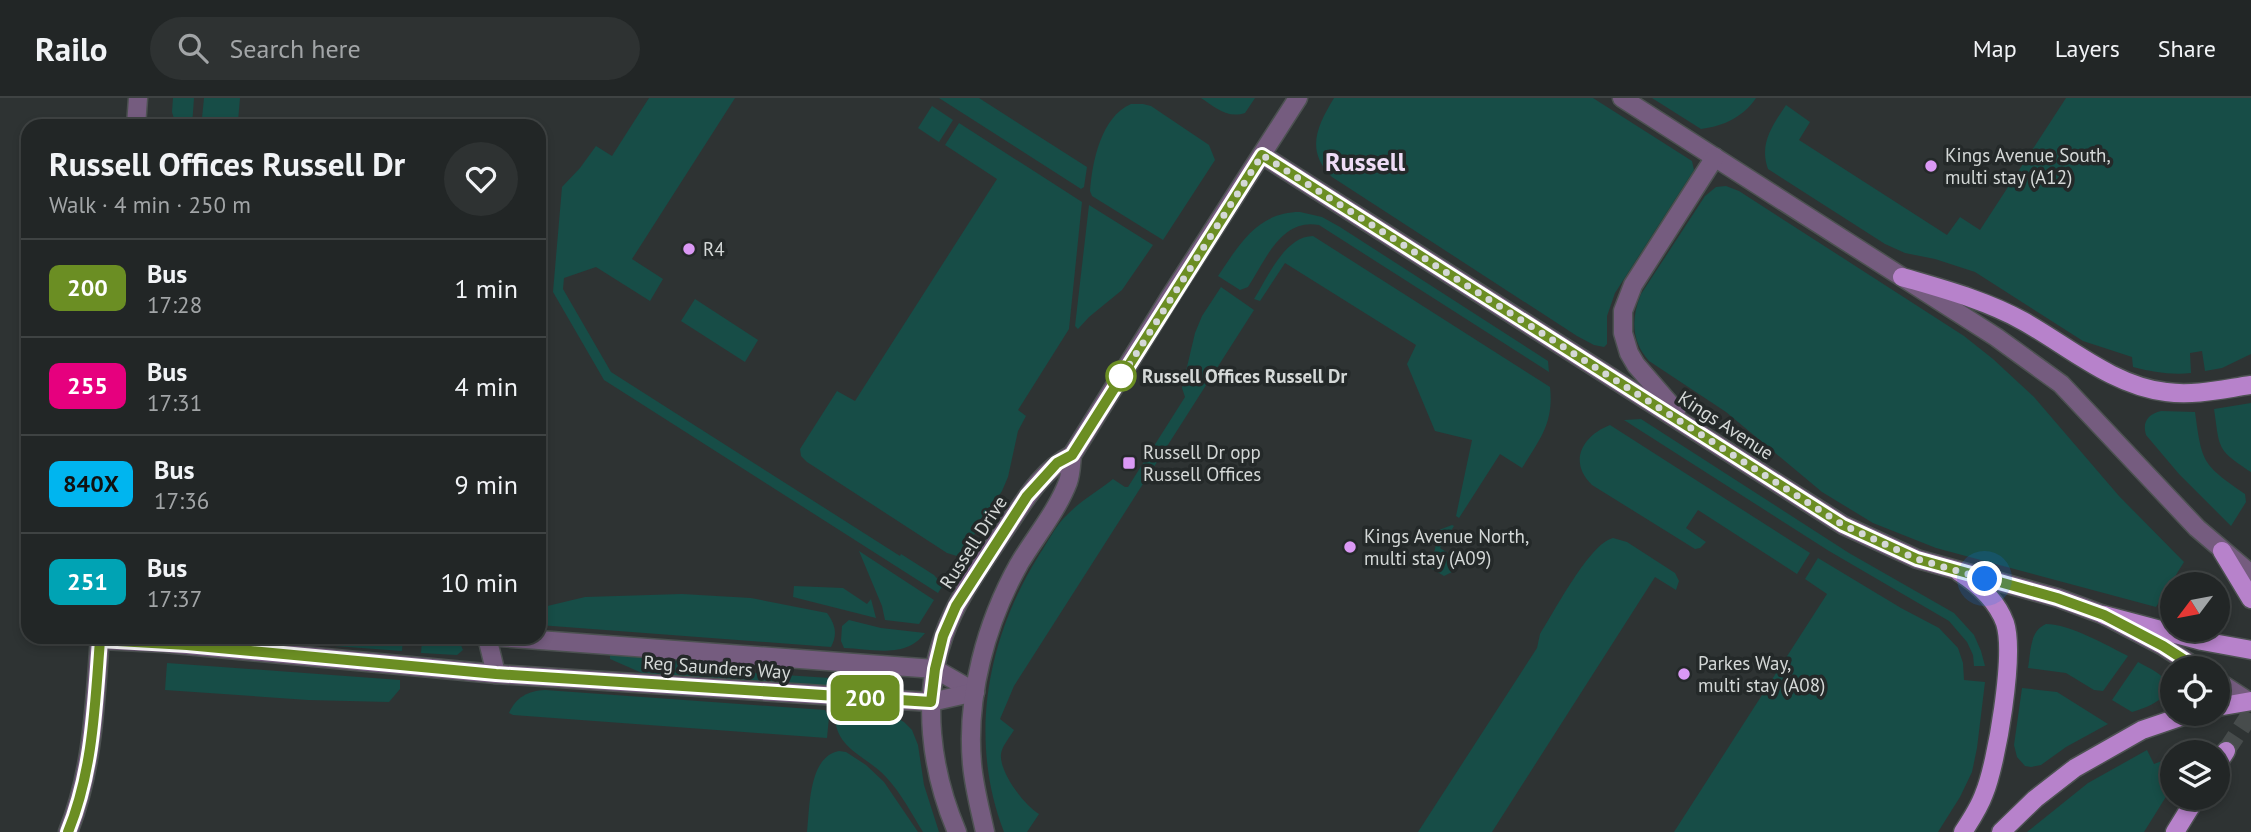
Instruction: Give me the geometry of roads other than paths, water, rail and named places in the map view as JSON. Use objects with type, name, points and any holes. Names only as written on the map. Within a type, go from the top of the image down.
[{"type":"main road","points":[[1902,277],[1971,298],[2022,320],[2114,375],[2143,388],[2166,393],[2187,393],[2251,385]]},
{"type":"main road","points":[[2222,551],[2251,599]]},
{"type":"main road","points":[[1959,572],[1986,593],[1999,612],[2006,630],[2008,649],[1998,743],[1992,772],[1984,794],[1963,832]]},
{"type":"main road","points":[[2104,615],[2247,649]]},
{"type":"main road","points":[[2230,705],[2250,701]]},
{"type":"main road","points":[[2001,832],[2035,799],[2075,768],[2142,730],[2160,724]]},
{"type":"main road","points":[[2175,832],[2189,810]]},
{"type":"street","points":[[136,119],[138,98]]},
{"type":"street","name":"Russell Drive","points":[[985,832],[972,764],[971,721],[984,649],[1003,596],[1024,556],[1063,494],[1069,478],[1072,455],[1298,98]]},
{"type":"street","points":[[1622,98],[2024,355],[2062,384],[2146,475],[2222,551],[2251,575]]},
{"type":"street","name":"Kings Avenue","points":[[1262,155],[1843,525],[1917,559],[2048,595],[2104,615],[2178,656]]},
{"type":"street","points":[[1689,426],[1636,365],[1623,333],[1623,311],[1633,285],[1715,157]]},
{"type":"street","name":"Russell Drive","points":[[957,832],[946,806],[934,755],[931,702],[943,636],[956,606],[1027,496],[1057,463],[1072,455]]},
{"type":"street","name":"Reg Saunders Way","points":[[546,641],[935,669],[975,692]]},
{"type":"street","points":[[68,832],[83,788],[90,751],[100,644]]},
{"type":"street","name":"Reg Saunders Way","points":[[223,644],[282,645],[496,674],[931,702],[975,692]]},
{"type":"street","points":[[488,644],[496,674]]},
{"type":"street","points":[[496,674],[506,644]]},
{"type":"street","points":[[2230,689],[2250,701]]},
{"type":"tunnel","points":[[2230,745],[2251,713]]},
{"type":"place","name":"Kings Avenue South, multi stay (A12)","points":[[1931,166]]},
{"type":"place","name":"R4","points":[[689,249]]},
{"type":"place","name":"Russell Offices Russell Dr","points":[[1121,376]]},
{"type":"place","name":"Russell Dr opp Russell Offices","points":[[1129,463]]},
{"type":"place","name":"Kings Avenue North, multi stay (A09)","points":[[1350,547]]},
{"type":"place","name":"Parkes Way, multi stay (A08)","points":[[1684,674]]},
{"type":"district","name":"Russell","points":[[1365,161]]}]
